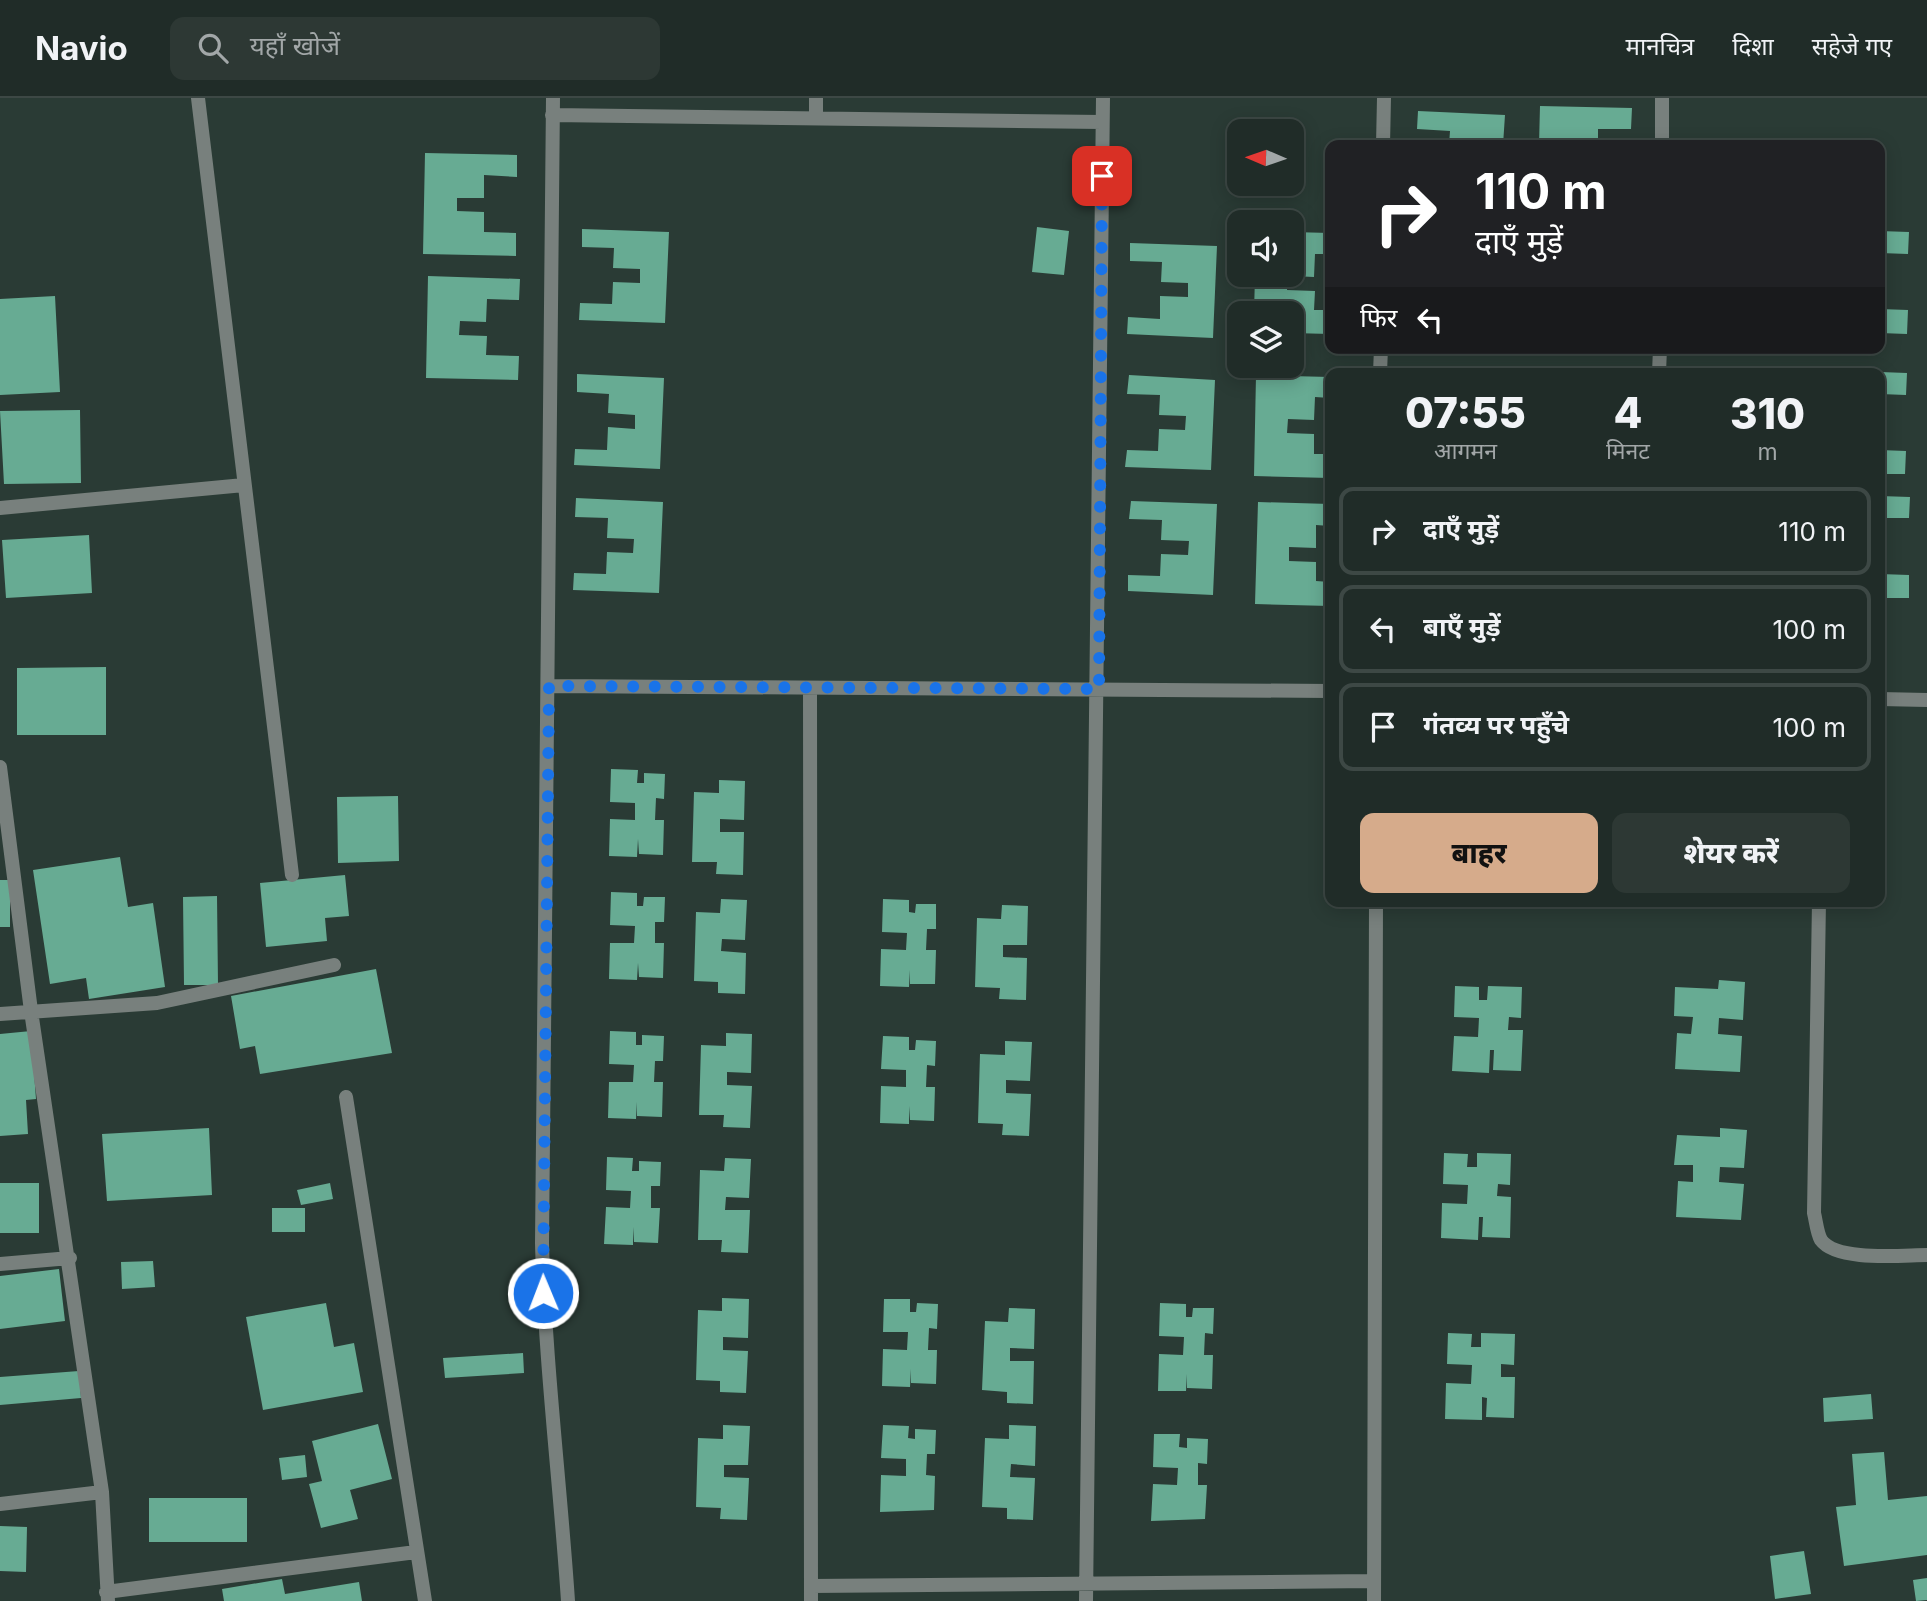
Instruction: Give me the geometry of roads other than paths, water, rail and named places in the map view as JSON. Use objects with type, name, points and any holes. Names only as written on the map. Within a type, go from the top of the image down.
[{"type":"street","points":[[198,98],[292,875]]},
{"type":"street","points":[[553,98],[542,1255],[544,1342],[562,1513],[568,1601]]},
{"type":"street","points":[[816,98],[816,118]]},
{"type":"street","points":[[1086,1601],[1099,689],[1103,98]]},
{"type":"street","points":[[1383,140],[1384,98]]},
{"type":"street","points":[[1662,98],[1662,140]]},
{"type":"street","points":[[552,115],[1102,122]]},
{"type":"street","points":[[0,508],[244,485]]},
{"type":"street","points":[[549,686],[1325,691]]},
{"type":"street","points":[[810,688],[811,1601]]},
{"type":"street","points":[[1885,699],[1927,700]]},
{"type":"street","points":[[0,767],[2,802],[31,1011],[70,1258],[102,1492],[107,1597],[416,1552]]},
{"type":"street","points":[[1374,1601],[1376,907]]},
{"type":"street","points":[[1819,907],[1814,1213],[1821,1239],[1833,1250],[1863,1255],[1927,1255]]},
{"type":"street","points":[[0,1014],[158,1003],[334,965]]},
{"type":"street","points":[[346,1097],[425,1601]]},
{"type":"street","points":[[0,1264],[70,1258]]},
{"type":"street","points":[[0,1504],[102,1492]]},
{"type":"street","points":[[811,1586],[1374,1581]]}]
